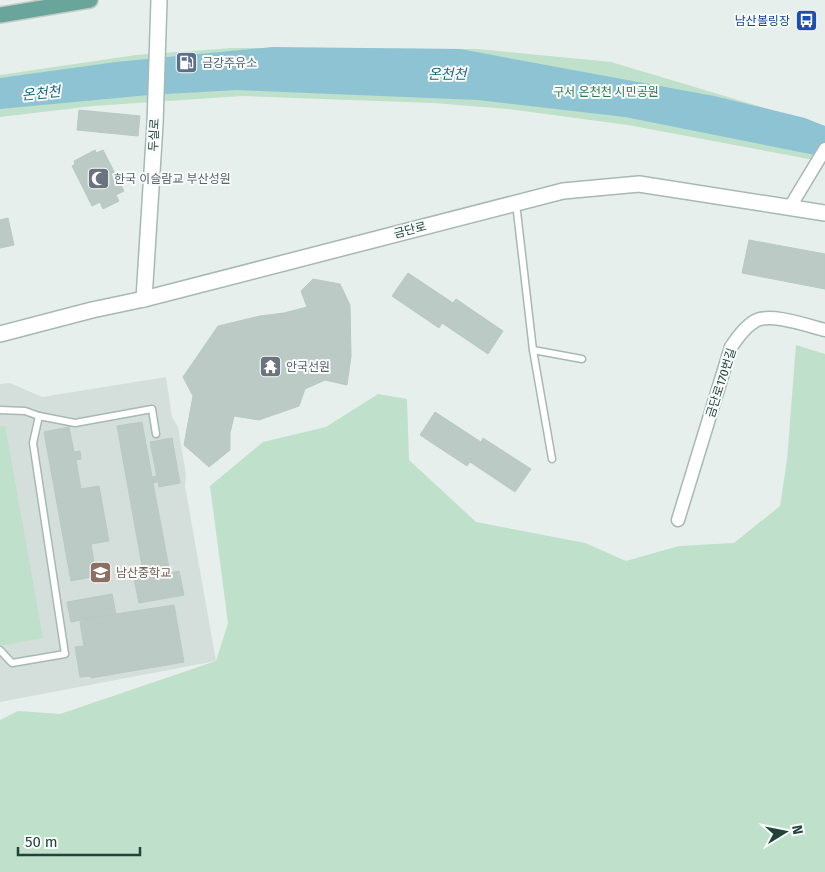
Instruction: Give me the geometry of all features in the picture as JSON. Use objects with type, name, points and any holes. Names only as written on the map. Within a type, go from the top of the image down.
[{"type":"main road","points":[[0,15],[90,0]]},
{"type":"street","name":"두실로","points":[[144,299],[155,124],[159,0]]},
{"type":"street","points":[[790,207],[823,153]]},
{"type":"street","name":"금단로","points":[[0,334],[92,310],[144,299],[563,191],[639,184],[825,213]]},
{"type":"street","name":"금단로170번길","points":[[678,520],[731,347],[744,330],[757,320],[775,318],[825,330]]},
{"type":"lane","points":[[516,203],[533,350],[552,459]]},
{"type":"lane","points":[[533,350],[582,360]]},
{"type":"lane","points":[[0,410],[25,411],[38,416],[75,423],[152,409],[156,434]]},
{"type":"lane","points":[[0,650],[12,663],[66,654],[33,443],[38,416]]},
{"type":"shaded area","name":"남산중학교","points":[[166,377],[172,417],[178,427],[186,475],[185,486],[216,661],[0,702],[0,384],[10,383],[42,397]]},
{"type":"green space","name":"온천천","points":[[232,48],[477,49],[611,62],[825,126],[825,162],[628,125],[508,109],[433,103],[242,96],[93,106],[0,117],[0,75],[136,55]]},
{"type":"green space","points":[[796,345],[825,354],[825,872],[0,872],[0,720],[18,711],[60,714],[216,661],[228,623],[210,486],[263,442],[326,427],[378,394],[407,399],[409,460],[476,522],[585,543],[626,561],[679,546],[734,543],[780,506],[787,460]]},
{"type":"green space","points":[[0,426],[5,426],[43,638],[0,646]]},
{"type":"water","name":"온천천","points":[[273,47],[460,49],[714,96],[805,118],[825,126],[825,157],[625,117],[478,100],[237,90],[149,95],[0,109],[0,78],[116,62]]},
{"type":"building","points":[[79,110],[140,116],[138,136],[77,130]]},
{"type":"building","name":"한국 이슬람교 부산성원","points":[[95,150],[96,153],[103,150],[124,191],[116,195],[119,201],[103,209],[100,202],[92,206],[72,166],[75,164],[74,161]]},
{"type":"building","points":[[8,218],[14,245],[0,248],[0,220]]},
{"type":"building","points":[[749,240],[825,254],[825,289],[742,273]]},
{"type":"building","points":[[408,273],[453,303],[456,299],[503,331],[488,354],[442,323],[439,328],[392,296]]},
{"type":"building","name":"안국선원","points":[[313,279],[340,284],[350,305],[351,356],[347,385],[325,380],[305,389],[299,406],[259,420],[234,416],[230,433],[230,450],[209,467],[184,445],[193,396],[183,377],[218,326],[307,307],[301,291]]},
{"type":"building","points":[[435,412],[481,442],[483,438],[531,469],[515,492],[470,462],[467,466],[420,435]]},
{"type":"building","points":[[142,422],[152,477],[156,476],[157,482],[153,483],[170,573],[179,571],[184,595],[139,603],[134,579],[144,577],[117,426]]},
{"type":"building","points":[[69,427],[74,452],[80,451],[81,459],[76,460],[81,489],[99,486],[109,541],[91,544],[96,576],[71,581],[44,432]]},
{"type":"building","points":[[172,438],[180,483],[159,487],[150,442]]},
{"type":"building","points":[[112,594],[116,614],[71,622],[67,602]]},
{"type":"building","points":[[174,605],[184,662],[91,678],[91,676],[80,677],[75,647],[84,646],[80,622],[84,621],[83,619]]},
{"type":"place","name":"남산볼링장","points":[[806,21]]},
{"type":"place","name":"금강주유소","points":[[186,63]]},
{"type":"place","name":"한국 이슬람교 부산성원","points":[[98,179]]},
{"type":"place","name":"안국선원","points":[[270,367]]},
{"type":"place","name":"남산중학교","points":[[100,573]]},
{"type":"park label","name":"구서 온천천 시민공원","points":[[606,92]]}]
